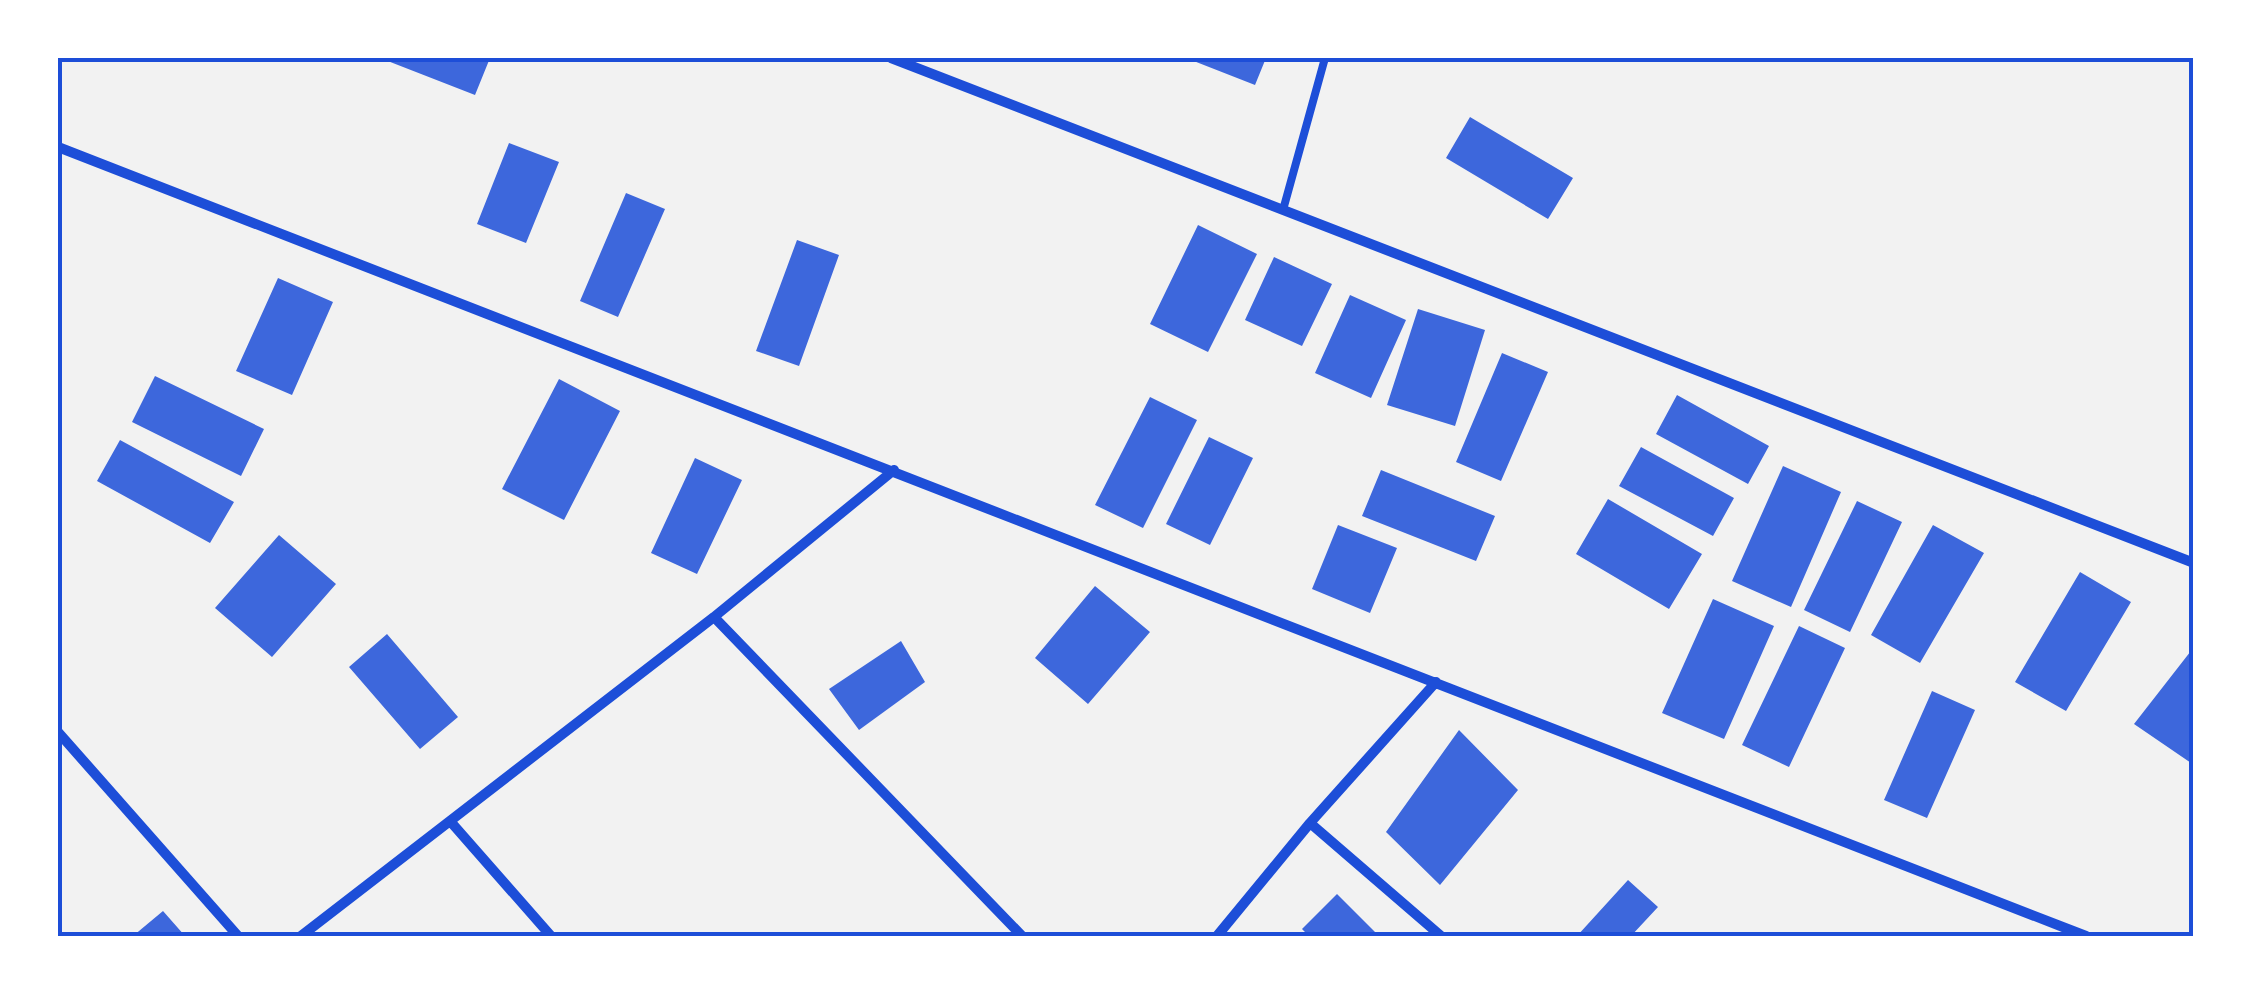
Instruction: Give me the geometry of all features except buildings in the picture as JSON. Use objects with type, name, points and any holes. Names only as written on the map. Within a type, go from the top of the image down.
[{"type":"street","points":[[892,58],[2194,563]]},
{"type":"street","points":[[58,147],[2086,936]]},
{"type":"street","points":[[301,936],[714,616],[894,470]]},
{"type":"street","points":[[714,616],[1022,936]]},
{"type":"street","points":[[1217,936],[1310,822],[1436,682]]},
{"type":"street","points":[[58,732],[238,936]]},
{"type":"street","points":[[450,822],[551,936]]},
{"type":"street","points":[[1310,822],[1441,936]]},
{"type":"lane","points":[[1282,210],[1325,58]]}]
